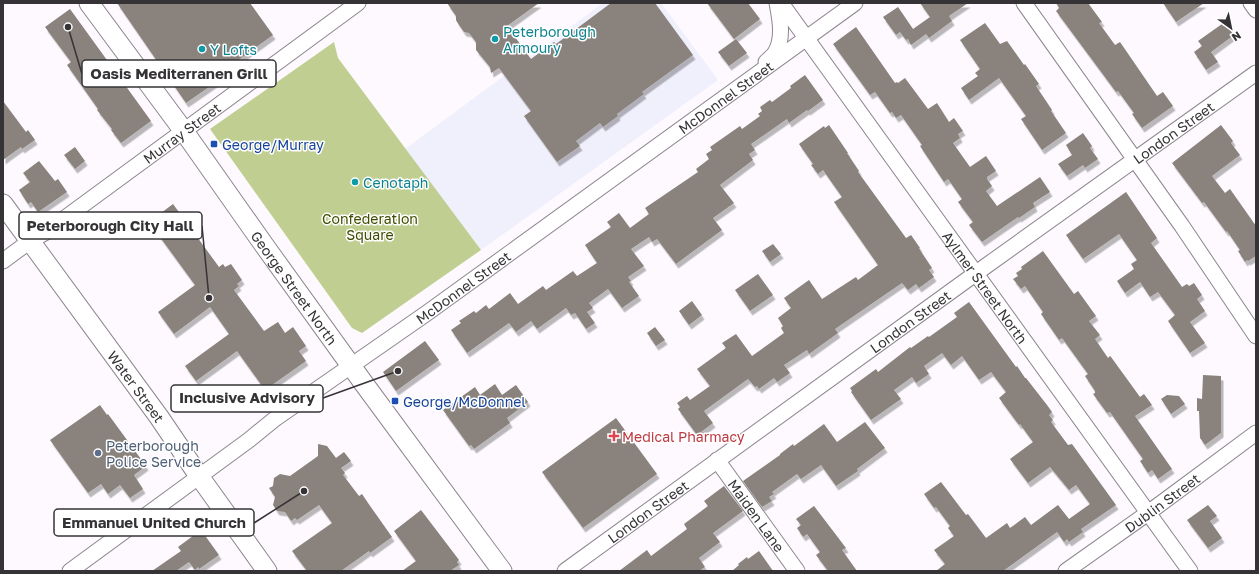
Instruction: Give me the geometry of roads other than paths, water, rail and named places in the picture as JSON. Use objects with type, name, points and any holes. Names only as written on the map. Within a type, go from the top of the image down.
[{"type":"main road","name":"George Street North","points":[[89,3],[183,130],[264,245],[502,571]]},
{"type":"main road","name":"Water Street","points":[[3,204],[159,417],[267,571]]},
{"type":"street","name":"Murray Street","points":[[3,260],[46,232],[358,3]]},
{"type":"street","points":[[747,80],[775,53],[780,37],[781,24],[777,3]]},
{"type":"street","name":"Aylmer Street North","points":[[781,3],[1190,571]]},
{"type":"street","name":"McDonnel Street","points":[[70,571],[276,418],[427,313],[855,3]]},
{"type":"street","points":[[1024,3],[1135,159],[1256,336]]},
{"type":"street","points":[[1251,3],[1256,10]]},
{"type":"street","name":"London Street","points":[[565,571],[976,273],[1256,73]]},
{"type":"street","name":"Dublin Street","points":[[1066,571],[1148,513],[1256,433]]},
{"type":"street","name":"Maiden Lane","points":[[717,460],[797,571]]},
{"type":"place","name":"Oasis Mediterranen Grill","points":[[68,27]]},
{"type":"place","name":"Peterborough Armoury","points":[[495,39]]},
{"type":"place","name":"Y Lofts","points":[[202,49]]},
{"type":"place","name":"George/Murray","points":[[214,144]]},
{"type":"place","name":"Cenotaph","points":[[355,182]]},
{"type":"place","name":"Peterborough City Hall","points":[[209,298]]},
{"type":"place","name":"Inclusive Advisory","points":[[398,371]]},
{"type":"place","name":"George/McDonnel","points":[[395,401]]},
{"type":"place","name":"Medical Pharmacy","points":[[614,436]]},
{"type":"place","name":"Peterborough Police Service","points":[[98,453]]},
{"type":"place","name":"Emmanuel United Church","points":[[304,491]]},
{"type":"park label","name":"Confederation Square","points":[[370,226]]}]
